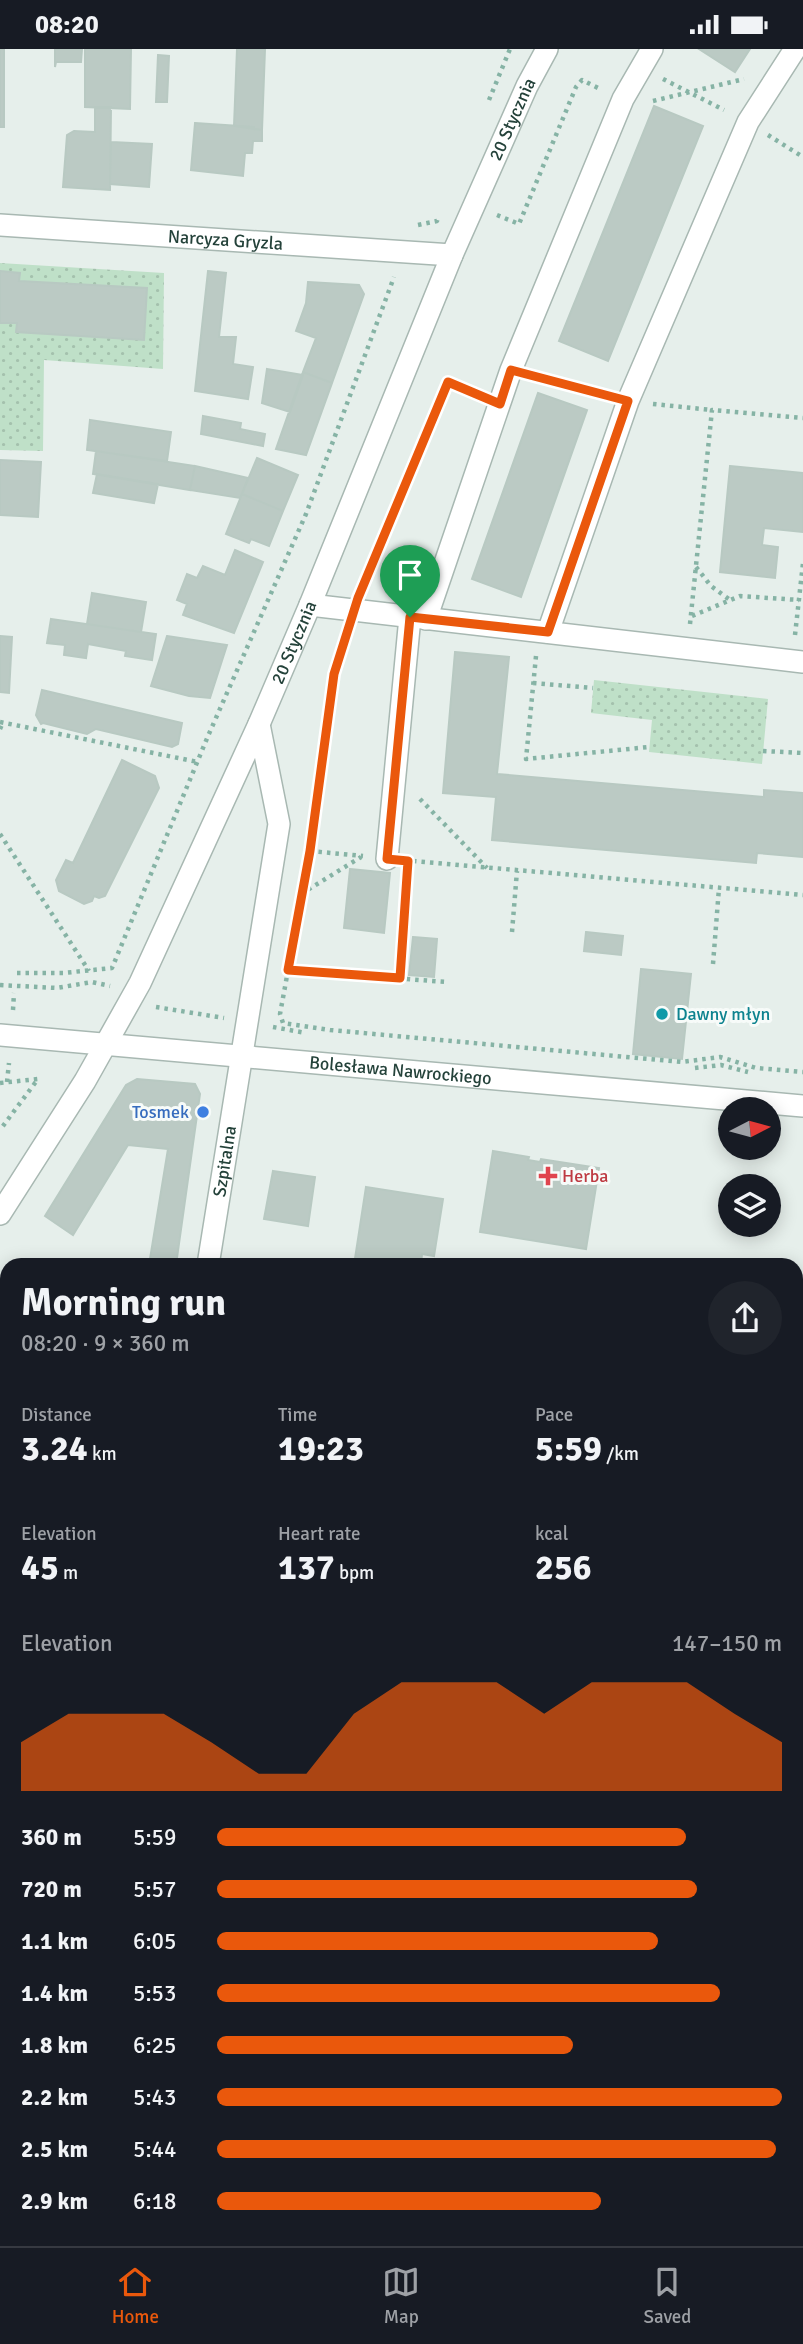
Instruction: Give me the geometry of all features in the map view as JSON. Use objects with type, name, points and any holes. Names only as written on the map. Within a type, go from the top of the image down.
[{"type":"street","name":"20 Stycznia","points":[[0,1214],[106,1044],[132,996],[259,725],[452,254],[527,86],[547,49]]},
{"type":"street","points":[[398,860],[395,774],[418,618],[511,370],[623,99],[652,49]]},
{"type":"street","points":[[543,631],[628,401],[748,122],[795,49]]},
{"type":"street","name":"Narcyza Gryzla","points":[[0,225],[452,254]]},
{"type":"street","points":[[310,605],[798,661]]},
{"type":"street","name":"Szpitalna","points":[[209,1258],[279,824],[259,725]]},
{"type":"street","name":"Bolesława Nawrockiego","points":[[0,1035],[803,1105]]},
{"type":"path","points":[[484,110],[510,49]]},
{"type":"path","points":[[640,68],[748,122],[803,157]]},
{"type":"path","points":[[417,225],[437,221],[442,208]]},
{"type":"path","points":[[17,973],[63,973],[112,968],[306,514],[395,273],[389,273]]},
{"type":"path","points":[[511,370],[628,401],[803,418]]},
{"type":"path","points":[[500,404],[448,382],[354,610],[334,674],[310,851],[280,1014],[283,1023],[330,1030],[682,1062],[720,1057],[756,1068],[803,1072]]},
{"type":"path","points":[[688,650],[712,410]]},
{"type":"path","points":[[798,661],[799,600],[803,563]]},
{"type":"path","points":[[696,567],[711,586],[731,600]]},
{"type":"path","points":[[691,617],[740,596],[799,600]]},
{"type":"path","points":[[543,631],[533,683],[526,759],[649,747]]},
{"type":"path","points":[[533,683],[593,688]]},
{"type":"path","points":[[0,729],[2,722],[198,762]]},
{"type":"path","points":[[763,751],[803,753]]},
{"type":"path","points":[[395,774],[488,868]]},
{"type":"path","points":[[0,834],[89,971]]},
{"type":"path","points":[[310,851],[803,895]]},
{"type":"path","points":[[301,894],[361,856]]},
{"type":"path","points":[[398,860],[400,978]]},
{"type":"path","points":[[512,932],[517,871]]},
{"type":"path","points":[[713,964],[719,888]]},
{"type":"path","points":[[288,970],[446,982]]},
{"type":"path","points":[[0,985],[57,989],[92,982],[111,986],[162,1009],[280,1029]]},
{"type":"path","points":[[12,1013],[14,993]]},
{"type":"path","points":[[8,1082],[9,1063]]},
{"type":"path","points":[[0,1083],[38,1079],[0,1130]]},
{"type":"green space","points":[[0,263],[164,273],[163,369],[44,360],[43,451],[0,450]]},
{"type":"green space","points":[[594,680],[768,699],[762,764],[649,752],[652,720],[591,713]]},
{"type":"building","points":[[0,49],[4,49],[4,127],[0,127]]},
{"type":"building","points":[[55,49],[82,49],[81,62],[56,62],[55,67]]},
{"type":"building","points":[[85,49],[131,49],[130,109],[85,107]]},
{"type":"building","points":[[237,49],[265,49],[262,130],[234,126]]},
{"type":"building","points":[[699,49],[750,49],[735,72]]},
{"type":"building","points":[[158,55],[169,56],[167,102],[156,102]]},
{"type":"building","points":[[654,106],[703,126],[608,361],[559,341]]},
{"type":"building","points":[[95,107],[111,107],[110,190],[63,187],[67,135],[74,131],[95,132]]},
{"type":"building","points":[[195,123],[254,127],[262,130],[262,141],[253,141],[252,153],[245,153],[243,176],[191,170]]},
{"type":"building","points":[[111,142],[152,144],[149,187],[110,184]]},
{"type":"building","points":[[0,271],[20,273],[19,281],[147,288],[144,340],[16,332],[17,323],[0,323]]},
{"type":"building","points":[[208,271],[226,273],[219,337],[236,337],[233,364],[253,367],[248,399],[195,391]]},
{"type":"building","points":[[308,282],[359,285],[364,294],[332,383],[303,372],[316,338],[296,331],[306,303]]},
{"type":"building","points":[[267,369],[303,375],[290,412],[262,403]]},
{"type":"building","points":[[303,372],[332,383],[306,455],[276,449]]},
{"type":"building","points":[[538,393],[587,410],[521,597],[472,579]]},
{"type":"building","points":[[203,416],[241,423],[240,429],[265,434],[263,446],[201,434]]},
{"type":"building","points":[[90,420],[171,432],[167,461],[87,450]]},
{"type":"building","points":[[96,451],[195,466],[190,490],[93,474]]},
{"type":"building","points":[[257,458],[298,475],[283,511],[242,494]]},
{"type":"building","points":[[0,460],[41,462],[38,517],[0,515]]},
{"type":"building","points":[[195,466],[248,478],[240,498],[190,490]]},
{"type":"building","points":[[730,466],[803,473],[803,532],[764,528],[762,545],[778,547],[775,578],[720,572]]},
{"type":"building","points":[[97,474],[158,484],[154,503],[93,493]]},
{"type":"building","points":[[242,494],[283,511],[269,546],[251,539],[249,543],[226,534]]},
{"type":"building","points":[[235,550],[263,562],[234,633],[183,615],[187,604],[177,600],[187,574],[197,578],[203,566],[225,575]]},
{"type":"building","points":[[92,593],[146,602],[141,632],[87,624]]},
{"type":"building","points":[[51,619],[156,634],[152,660],[125,656],[126,651],[88,644],[86,658],[64,655],[65,645],[47,643]]},
{"type":"building","points":[[0,636],[12,637],[9,693],[0,692]]},
{"type":"building","points":[[167,636],[227,645],[210,698],[189,696],[151,686]]},
{"type":"building","points":[[455,652],[509,657],[497,774],[764,797],[764,790],[803,793],[803,857],[757,853],[756,863],[492,840],[496,797],[443,793]]},
{"type":"building","points":[[42,690],[182,723],[178,744],[172,747],[96,729],[87,734],[41,724],[36,715]]},
{"type":"building","points":[[122,760],[155,776],[159,788],[105,896],[94,896],[92,901],[84,904],[59,891],[56,880],[66,860],[73,863]]},
{"type":"building","points":[[350,869],[390,873],[384,933],[344,928]]},
{"type":"building","points":[[586,932],[623,936],[621,955],[584,951]]},
{"type":"building","points":[[413,937],[437,939],[434,977],[409,975]]},
{"type":"building","name":"Dawny młyn","points":[[641,969],[691,974],[682,1059],[633,1054]]},
{"type":"building","points":[[137,1079],[195,1084],[200,1094],[177,1258],[150,1258],[168,1149],[128,1145],[73,1235],[45,1216],[126,1085]]},
{"type":"building","points":[[493,1151],[529,1157],[528,1160],[540,1162],[541,1159],[599,1168],[586,1249],[480,1232]]},
{"type":"building","points":[[273,1171],[315,1177],[308,1226],[264,1219]]},
{"type":"building","points":[[366,1187],[443,1199],[434,1256],[422,1254],[422,1258],[355,1258]]},
{"type":"place","name":"Dawny młyn","points":[[662,1014]]},
{"type":"place","name":"Tosmek","points":[[203,1112]]},
{"type":"place","name":"Herba","points":[[548,1176]]},
{"type":"route","points":[[511,370],[628,401],[548,632],[410,617],[387,859],[408,861],[400,978],[288,970],[310,851],[334,674],[358,598],[448,382],[500,404],[511,370]]}]
